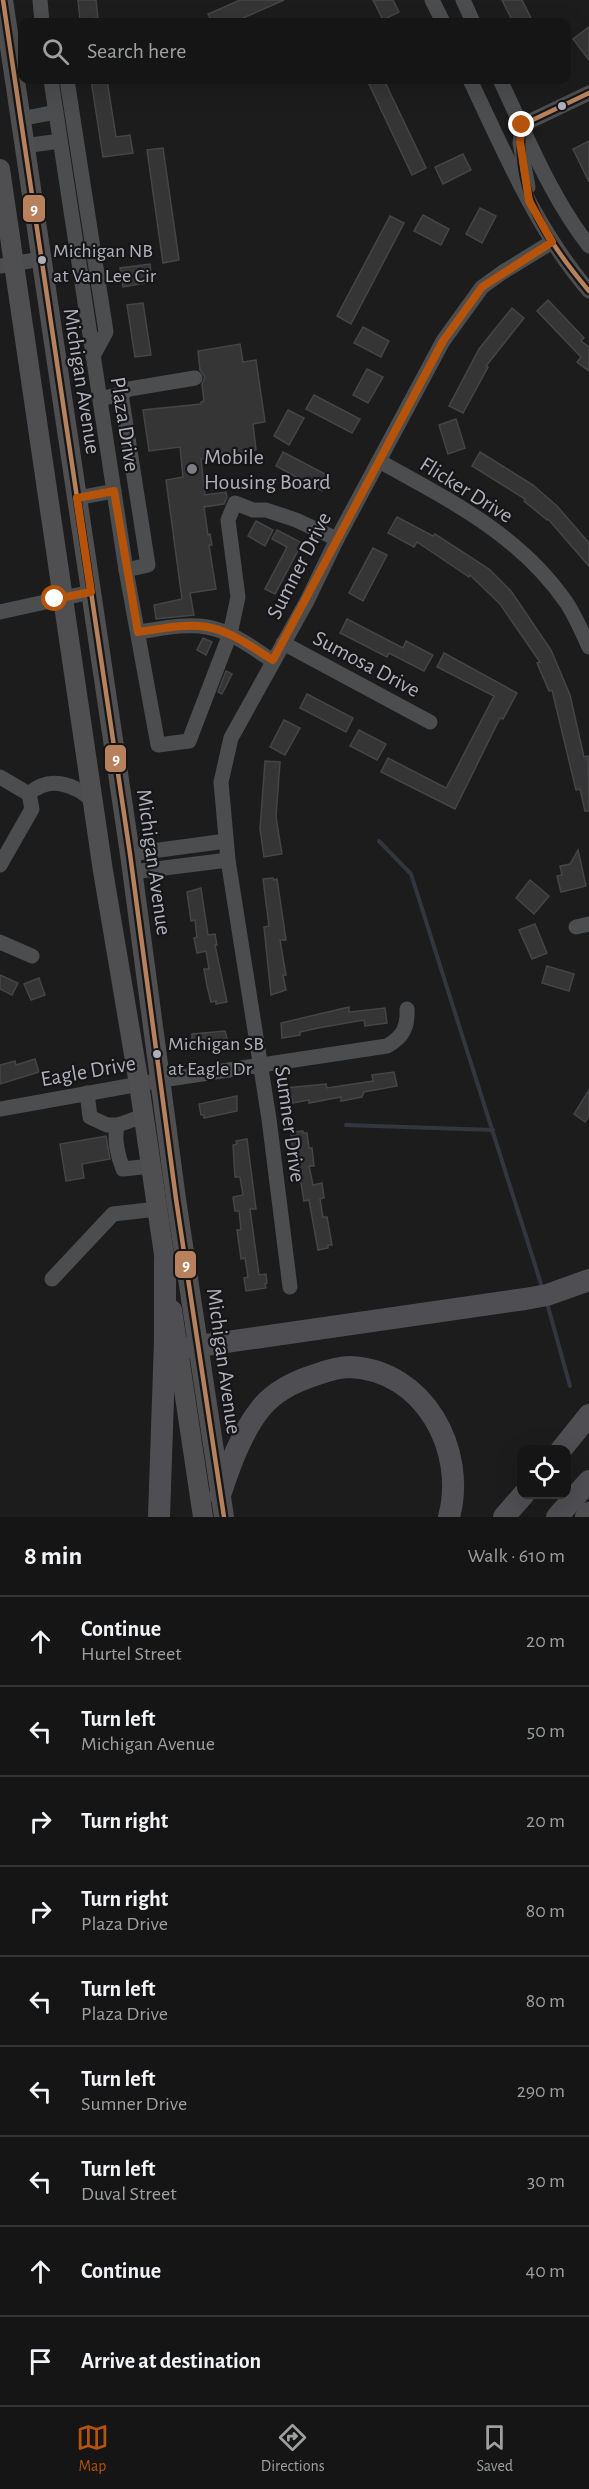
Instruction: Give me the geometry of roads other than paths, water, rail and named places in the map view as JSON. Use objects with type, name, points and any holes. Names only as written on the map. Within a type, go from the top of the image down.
[{"type":"highway","points":[[159,1517],[165,1340],[165,1260]]},
{"type":"highway","points":[[188,1347],[525,1299],[589,1280]]},
{"type":"highway","points":[[220,1495],[233,1457],[261,1408],[298,1380],[334,1369],[350,1367],[401,1381],[430,1411],[444,1434],[452,1471],[452,1505],[449,1517]]},
{"type":"highway","points":[[564,1445],[589,1415]]},
{"type":"highway","points":[[557,1517],[589,1481]]},
{"type":"highway","points":[[504,1517],[520,1499]]},
{"type":"highway","points":[[586,1517],[589,1513]]},
{"type":"main road","name":"Michigan Avenue","points":[[3,0],[162,1080],[176,1199],[203,1517]]},
{"type":"main road","name":"Michigan Avenue","points":[[0,169],[7,265],[64,597],[93,801],[165,1260],[188,1347],[224,1517]]},
{"type":"street","points":[[40,0],[42,18]]},
{"type":"street","points":[[432,0],[441,18]]},
{"type":"street","points":[[463,0],[471,18]]},
{"type":"street","name":"Plaza Drive","points":[[52,84],[126,570],[158,745],[189,741],[230,634]]},
{"type":"street","points":[[68,84],[106,332],[93,356]]},
{"type":"street","points":[[472,84],[529,201],[552,242],[589,291]]},
{"type":"street","points":[[502,84],[546,177],[573,225],[589,246]]},
{"type":"street","points":[[522,125],[589,93]]},
{"type":"street","points":[[20,119],[56,112]]},
{"type":"street","points":[[522,125],[520,142],[529,201]]},
{"type":"street","points":[[24,146],[60,141]]},
{"type":"street","name":"Sumner Drive","points":[[290,1287],[260,1065],[228,860],[221,782],[231,738],[443,341],[482,287],[552,242]]},
{"type":"street","points":[[7,265],[40,259]]},
{"type":"street","points":[[100,399],[121,394],[129,389],[195,378]]},
{"type":"street","points":[[121,394],[148,565],[126,570]]},
{"type":"street","name":"Flicker Drive","points":[[379,461],[477,516],[510,542],[546,575],[567,604],[589,647]]},
{"type":"street","points":[[77,498],[114,491]]},
{"type":"street","points":[[230,634],[238,597],[228,520],[235,503],[253,510],[266,510],[296,520],[338,538]]},
{"type":"street","points":[[0,612],[91,592]]},
{"type":"street","points":[[138,632],[190,626],[208,627],[230,634],[273,660]]},
{"type":"street","name":"Sumosa Drive","points":[[283,644],[430,722]]},
{"type":"street","points":[[0,777],[29,794],[32,809],[0,865]]},
{"type":"street","points":[[29,794],[38,786],[67,783],[82,790],[93,801]]},
{"type":"street","points":[[131,863],[226,841]]},
{"type":"street","points":[[131,863],[228,860]]},
{"type":"street","points":[[0,942],[32,956]]},
{"type":"street","name":"Eagle Drive","points":[[0,1109],[162,1080],[387,1046],[399,1039],[408,1023],[407,1009]]},
{"type":"street","points":[[87,1093],[90,1118],[107,1125],[118,1125],[143,1116]]},
{"type":"street","points":[[118,1125],[116,1130],[123,1169],[151,1166]]},
{"type":"street","points":[[52,1279],[113,1214],[157,1209]]},
{"type":"waterway","points":[[379,841],[411,874],[542,1287]]},
{"type":"waterway","points":[[346,1125],[493,1130]]},
{"type":"waterway","points":[[547,1303],[570,1386]]},
{"type":"place","name":"Michigan NB at Van Lee Cir","points":[[42,260]]},
{"type":"place","name":"Mobile Housing Board","points":[[192,469]]},
{"type":"place","name":"Michigan SB at Eagle Dr","points":[[157,1054]]}]
